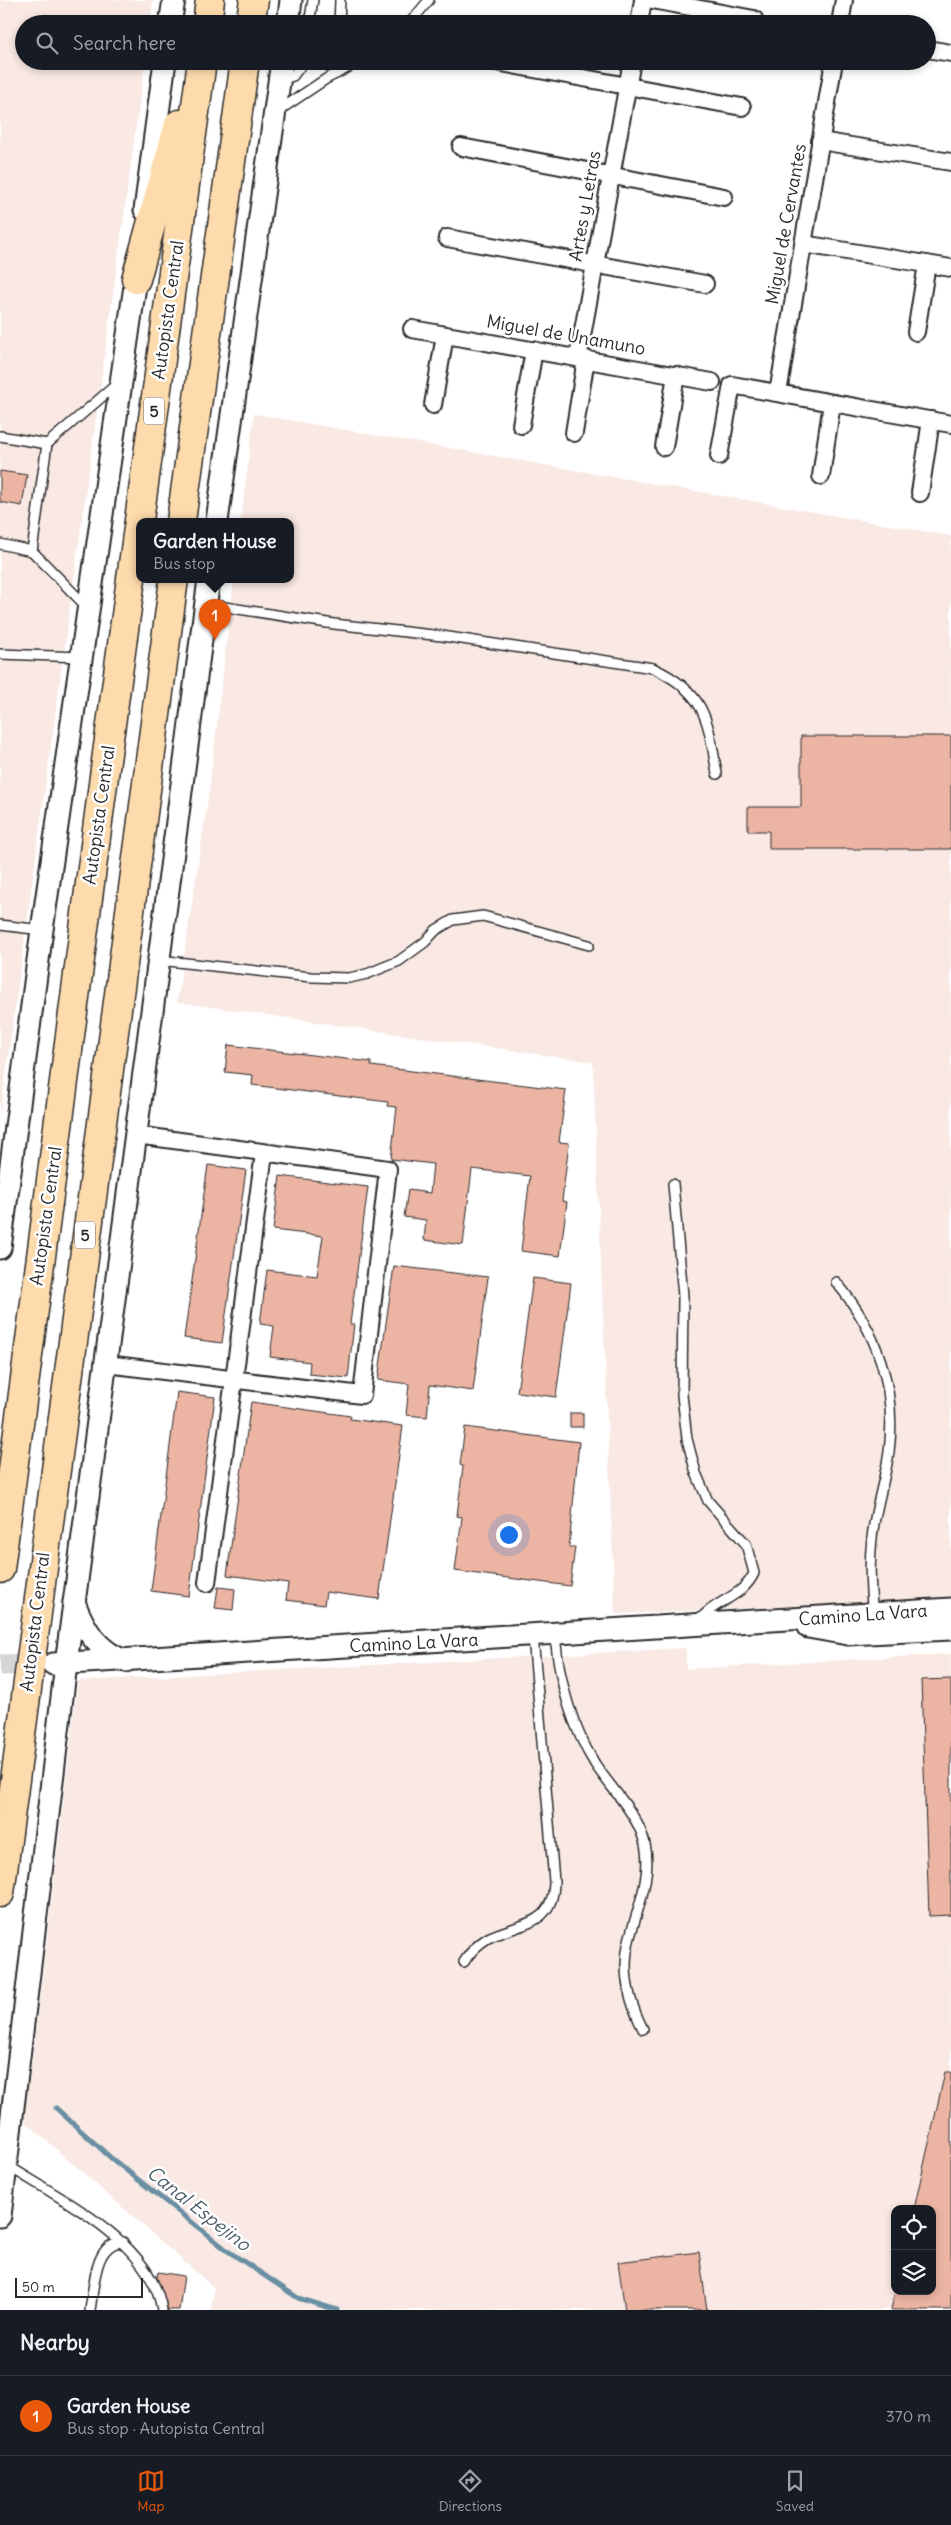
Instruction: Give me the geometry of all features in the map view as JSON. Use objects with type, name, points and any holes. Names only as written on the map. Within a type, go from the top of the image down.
[{"type":"highway","points":[[208,15],[210,0]]},
{"type":"highway","points":[[136,279],[179,121],[198,70]]},
{"type":"highway","name":"Autopista Central","points":[[139,518],[200,70]]},
{"type":"highway","points":[[182,518],[244,70]]},
{"type":"highway","name":"Autopista Central","points":[[0,1569],[136,540]]},
{"type":"highway","name":"Autopista Central","points":[[0,1893],[71,1338],[173,583]]},
{"type":"street","points":[[172,15],[174,0]]},
{"type":"street","points":[[289,15],[291,0]]},
{"type":"street","points":[[640,15],[643,0]]},
{"type":"street","points":[[652,0],[733,15]]},
{"type":"street","points":[[842,15],[844,0]]},
{"type":"street","points":[[936,50],[951,53]]},
{"type":"street","points":[[0,1248],[4,1187],[136,279],[164,70]]},
{"type":"street","points":[[217,518],[281,70]]},
{"type":"street","points":[[540,70],[742,107]]},
{"type":"street","name":"Artes y Letras","points":[[574,433],[595,264],[631,70]]},
{"type":"street","name":"Miguel de Cervantes","points":[[778,393],[832,70]]},
{"type":"street","points":[[820,140],[951,162]]},
{"type":"street","points":[[461,147],[724,197]]},
{"type":"street","points":[[447,238],[705,284]]},
{"type":"street","points":[[803,244],[951,268]]},
{"type":"street","points":[[916,332],[927,264]]},
{"type":"street","name":"Miguel de Unamuno","points":[[412,329],[712,382]]},
{"type":"street","points":[[433,405],[445,334]]},
{"type":"street","points":[[521,425],[534,350]]},
{"type":"street","points":[[664,447],[676,375]]},
{"type":"street","points":[[719,456],[732,385],[951,424]]},
{"type":"street","points":[[821,476],[832,403]]},
{"type":"street","points":[[920,493],[931,420]]},
{"type":"street","points":[[0,2216],[7,2165],[59,1664],[74,1601],[209,583]]},
{"type":"street","points":[[106,1364],[362,1395],[388,1169],[136,1136]]},
{"type":"street","points":[[207,1583],[264,1153]]},
{"type":"street","points":[[74,1601],[84,1626],[96,1643],[110,1654],[126,1661]]},
{"type":"street","name":"Camino La Vara","points":[[59,1664],[555,1635],[951,1609]]},
{"type":"street","name":"Camino La Vara","points":[[776,1621],[848,1634],[951,1629]]},
{"type":"lane","points":[[310,15],[313,0]]},
{"type":"lane","points":[[339,15],[340,0]]},
{"type":"lane","points":[[416,15],[428,0]]},
{"type":"lane","points":[[281,70],[293,76],[297,70]]},
{"type":"lane","points":[[336,70],[336,74]]},
{"type":"lane","points":[[275,112],[344,70]]},
{"type":"lane","points":[[32,551],[47,444],[121,380]]},
{"type":"lane","points":[[0,436],[47,444]]},
{"type":"lane","points":[[0,544],[32,551],[88,608]]},
{"type":"lane","points":[[206,604],[334,624],[442,636],[653,668],[679,683],[700,705],[707,719],[717,774]]},
{"type":"lane","points":[[0,654],[81,656]]},
{"type":"lane","points":[[158,960],[312,977],[349,978],[392,965],[413,952],[444,924],[472,916],[483,916],[589,945]]},
{"type":"lane","points":[[0,925],[42,930]]},
{"type":"lane","points":[[673,1184],[683,1296],[682,1395],[687,1439],[696,1473],[708,1501],[746,1544],[754,1573],[745,1589],[717,1603],[695,1626]]},
{"type":"lane","points":[[836,1282],[868,1328],[882,1360],[889,1395],[891,1433],[871,1546],[870,1589],[873,1614]]},
{"type":"lane","points":[[555,1635],[562,1681],[576,1726],[594,1762],[636,1821],[647,1853],[646,1878],[630,1938],[626,1969],[631,2000],[643,2029]]},
{"type":"lane","points":[[464,1962],[477,1945],[487,1939],[520,1928],[539,1918],[553,1897],[554,1881],[533,1636]]},
{"type":"lane","points":[[7,2165],[123,2242],[143,2263],[150,2276],[162,2310]]},
{"type":"lane","points":[[90,2310],[102,2254],[109,2245],[123,2242]]},
{"type":"shaded area","points":[[0,0],[153,0],[151,15],[15,15],[15,70],[144,70],[0,1117]]},
{"type":"shaded area","points":[[254,414],[951,536],[951,1600],[615,1614],[593,1062],[177,1002],[209,792],[234,583],[294,583],[294,518],[241,518]]},
{"type":"shaded area","points":[[686,1648],[686,1669],[951,1654],[951,2310],[211,2310],[214,2288],[22,2119],[31,2071],[78,1681]]},
{"type":"building","points":[[0,471],[27,475],[22,506],[0,502]]},
{"type":"building","points":[[801,736],[951,736],[951,849],[769,849],[769,831],[748,831],[748,807],[801,807]]},
{"type":"building","points":[[228,1045],[371,1062],[371,1066],[566,1090],[559,1142],[569,1143],[562,1201],[567,1202],[560,1256],[521,1251],[530,1176],[472,1169],[463,1245],[424,1240],[426,1220],[404,1217],[408,1190],[430,1193],[433,1164],[391,1159],[397,1107],[387,1106],[388,1102],[252,1085],[253,1075],[225,1072]]},
{"type":"building","points":[[208,1165],[246,1170],[222,1343],[184,1338]]},
{"type":"building","points":[[280,1176],[368,1187],[350,1324],[354,1324],[348,1378],[309,1374],[310,1362],[270,1357],[274,1326],[260,1324],[267,1270],[317,1276],[323,1236],[273,1230]]},
{"type":"building","points":[[394,1266],[488,1277],[473,1391],[430,1385],[427,1417],[406,1415],[409,1384],[378,1380]]},
{"type":"building","points":[[533,1278],[571,1283],[556,1397],[517,1392]]},
{"type":"building","points":[[177,1392],[215,1397],[189,1596],[151,1591]]},
{"type":"building","points":[[251,1402],[351,1416],[350,1419],[403,1426],[379,1599],[326,1592],[324,1605],[286,1600],[288,1583],[227,1575]]},
{"type":"building","points":[[570,1413],[583,1413],[583,1427],[570,1427]]},
{"type":"building","points":[[465,1427],[579,1442],[569,1547],[575,1547],[570,1586],[455,1571],[462,1517],[457,1516],[463,1466],[460,1465]]},
{"type":"building","points":[[218,1587],[235,1589],[233,1610],[215,1608]]},
{"type":"building","points":[[951,1679],[951,1915],[929,1916],[921,1680]]},
{"type":"building","points":[[945,2072],[951,2072],[951,2310],[891,2310],[894,2295],[936,2295],[936,2205],[915,2205]]},
{"type":"building","points":[[699,2252],[707,2310],[625,2310],[618,2262]]},
{"type":"building","points":[[158,2272],[184,2276],[179,2310],[168,2310],[157,2278]]},
{"type":"waterway","name":"Canal Espejino","points":[[56,2108],[111,2158],[228,2251],[298,2298],[337,2310]]},
{"type":"tunnel","points":[[0,1665],[45,1664]]},
{"type":"place","name":"Garden House","points":[[215,640]]}]
